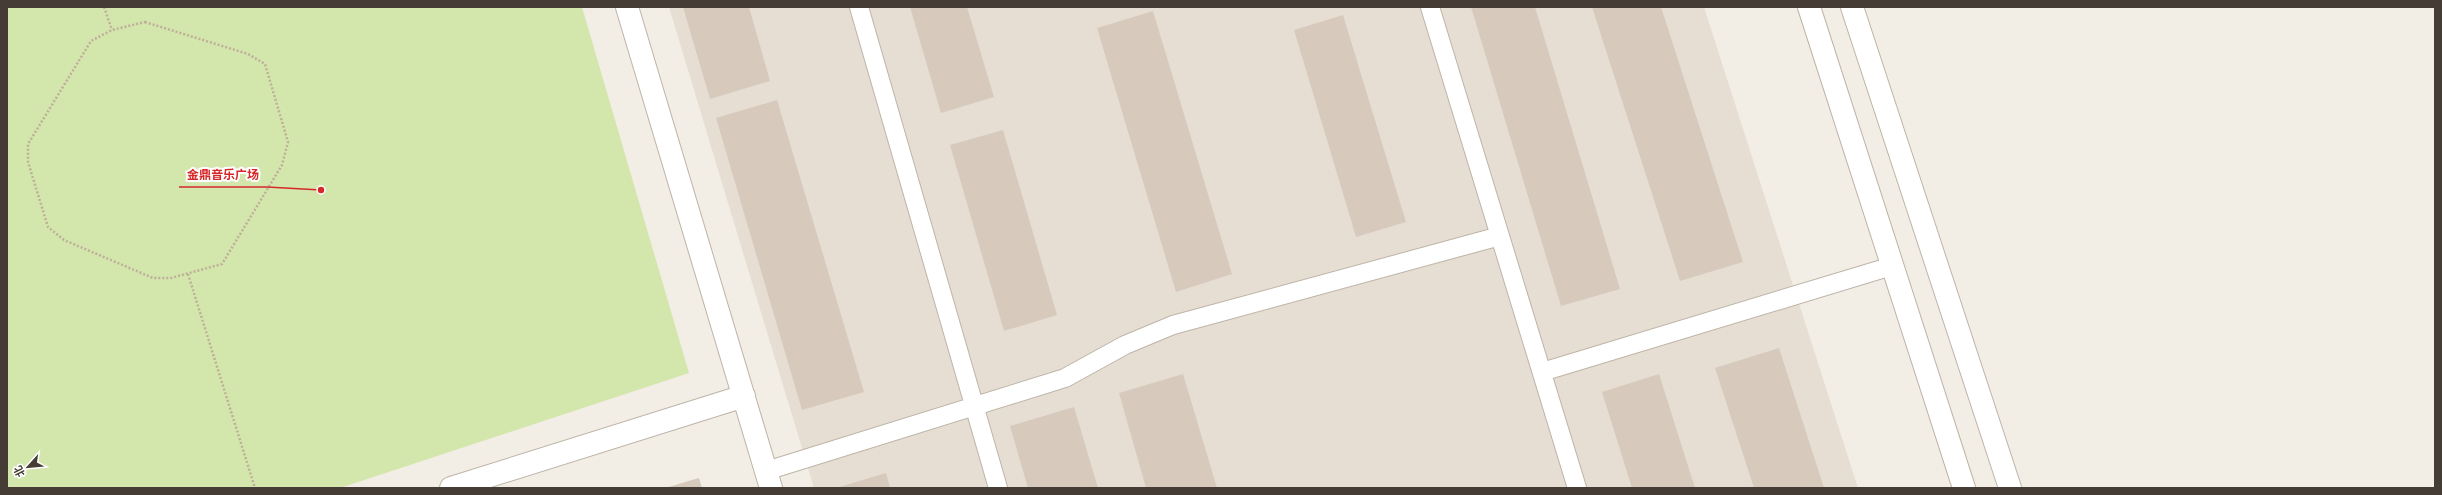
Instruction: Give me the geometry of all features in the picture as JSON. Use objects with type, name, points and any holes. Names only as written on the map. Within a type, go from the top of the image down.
[{"type":"street","points":[[627,7],[769,479]]},
{"type":"street","points":[[1809,7],[1964,488]]},
{"type":"street","points":[[1852,7],[2010,488]]},
{"type":"street","points":[[451,488],[744,396]]},
{"type":"lane","points":[[859,7],[998,488]]},
{"type":"lane","points":[[1430,7],[1577,488]]},
{"type":"lane","points":[[769,479],[975,406],[1065,378],[1125,345],[1173,325],[1500,236]]},
{"type":"lane","points":[[1542,372],[1892,266]]},
{"type":"path","points":[[104,7],[112,30]]},
{"type":"path","points":[[145,22],[248,54],[264,64],[288,142],[282,165],[222,264],[188,274],[171,278],[153,278],[64,240],[48,227],[28,162],[28,144],[91,41],[112,30],[145,22]]},
{"type":"path","points":[[188,274],[255,488]]},
{"type":"shaded area","points":[[669,7],[1704,7],[1858,488],[814,488]]},
{"type":"green space","points":[[7,7],[582,7],[689,373],[340,488],[7,488]]},
{"type":"building","points":[[683,7],[749,7],[770,81],[710,99]]},
{"type":"building","points":[[910,7],[967,7],[994,97],[941,113]]},
{"type":"building","points":[[1471,7],[1535,7],[1620,289],[1561,306]]},
{"type":"building","points":[[1592,7],[1661,7],[1743,262],[1680,281]]},
{"type":"building","points":[[1153,11],[1232,274],[1176,292],[1097,28]]},
{"type":"building","points":[[1343,15],[1406,222],[1356,237],[1294,30]]},
{"type":"building","points":[[777,100],[864,392],[802,410],[716,118]]},
{"type":"building","points":[[1003,130],[1057,315],[1004,331],[950,145]]},
{"type":"building","points":[[1779,348],[1824,488],[1754,488],[1715,368]]},
{"type":"building","points":[[1183,374],[1217,488],[1146,488],[1119,393]]},
{"type":"building","points":[[1659,374],[1695,488],[1632,488],[1602,392]]},
{"type":"building","points":[[1074,407],[1098,488],[1028,488],[1010,426]]},
{"type":"building","points":[[886,473],[890,488],[836,488]]},
{"type":"building","points":[[699,478],[702,488],[665,488]]},
{"type":"place","name":"金鼎音乐广场","points":[[321,190]]}]
